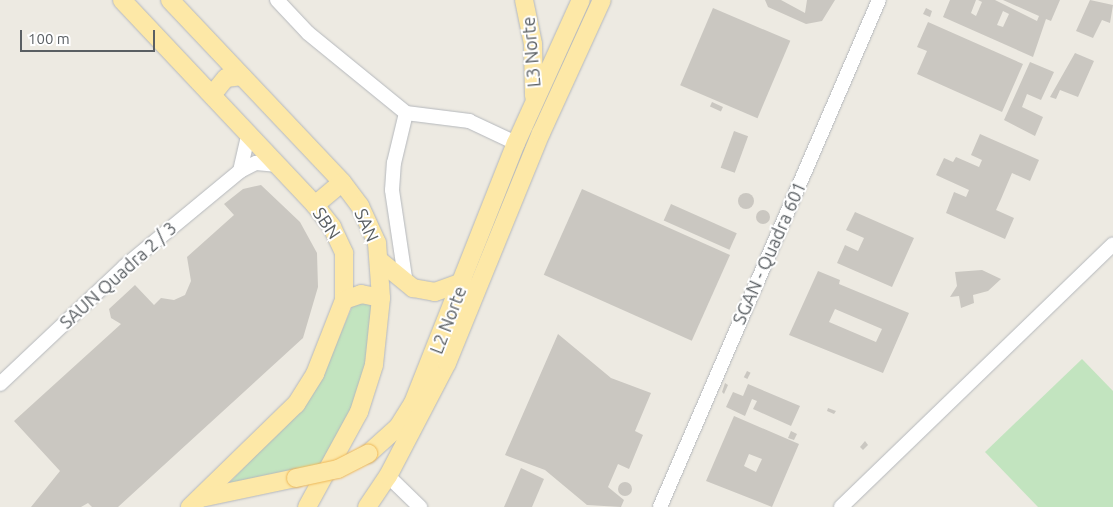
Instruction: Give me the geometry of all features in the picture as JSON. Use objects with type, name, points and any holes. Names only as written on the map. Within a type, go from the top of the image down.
[{"type":"main road","name":"SBN","points":[[122,0],[315,205],[340,242],[344,300],[326,353],[296,404],[194,503]]},
{"type":"main road","name":"SAN","points":[[170,0],[342,182],[370,224],[380,261],[379,340],[359,412],[308,507]]},
{"type":"main road","name":"L3 Norte","points":[[524,0],[533,44],[534,105]]},
{"type":"main road","name":"L2 Norte","points":[[194,503],[338,469],[368,454],[398,427],[413,403],[463,282],[516,143],[581,0]]},
{"type":"main road","name":"L2 Norte","points":[[368,507],[388,476],[447,363],[541,133],[602,0]]},
{"type":"main road","points":[[212,95],[226,78],[242,76]]},
{"type":"main road","points":[[315,205],[342,182]]},
{"type":"main road","points":[[380,261],[406,284],[435,292],[463,282]]},
{"type":"main road","points":[[344,300],[361,294],[381,298]]},
{"type":"street","points":[[277,0],[315,39],[406,113],[469,121],[516,143]]},
{"type":"street","name":"SGAN - Quadra 601","points":[[660,507],[879,0]]},
{"type":"street","points":[[406,113],[394,163],[392,190],[406,284]]},
{"type":"street","points":[[240,171],[248,135]]},
{"type":"street","name":"SAUN Quadra 2 / 3","points":[[0,384],[124,267],[240,171],[256,163],[278,165]]},
{"type":"street","points":[[841,507],[1113,244]]},
{"type":"street","points":[[388,476],[420,507]]},
{"type":"green space","points":[[354,302],[373,304],[371,353],[349,420],[326,463],[227,485],[303,407],[323,375]]},
{"type":"green space","points":[[1082,359],[1113,391],[1113,507],[1038,507],[985,452]]},
{"type":"building","points":[[765,0],[781,0],[805,13],[807,0],[835,0],[822,21],[806,24],[768,7]]},
{"type":"building","points":[[950,0],[976,0],[971,13],[976,16],[982,2],[978,0],[995,0],[1037,21],[1039,16],[1003,0],[1060,0],[1051,21],[1046,19],[1033,57],[943,17]],"holes":[[[1003,11],[1009,14],[1003,27],[997,25]]]},
{"type":"building","points":[[1090,0],[1113,5],[1110,23],[1102,20],[1093,38],[1076,31]]},
{"type":"building","points":[[713,8],[790,41],[758,118],[680,85]]},
{"type":"building","points":[[926,8],[932,11],[930,17],[923,14]]},
{"type":"building","points":[[928,22],[1023,64],[1002,112],[917,74],[927,51],[917,47]]},
{"type":"building","points":[[1075,53],[1094,61],[1078,97],[1060,90],[1056,99],[1050,97]]},
{"type":"building","points":[[1030,62],[1054,72],[1041,100],[1027,94],[1022,107],[1043,117],[1035,136],[1004,120]]},
{"type":"building","points":[[712,102],[723,107],[721,111],[710,107]]},
{"type":"building","points":[[734,131],[748,136],[735,173],[721,168]]},
{"type":"building","points":[[980,134],[1039,160],[1030,181],[1012,173],[996,210],[1014,218],[1005,239],[946,213],[954,192],[966,197],[969,190],[936,175],[944,158],[953,162],[956,157],[979,167],[982,160],[971,155]]},
{"type":"building","points":[[261,185],[300,222],[317,253],[318,287],[303,338],[118,507],[92,507],[88,503],[81,507],[31,507],[60,471],[14,421],[121,324],[111,318],[109,309],[135,285],[154,305],[161,298],[174,300],[185,295],[191,281],[187,257],[234,215],[224,204],[243,189]]},
{"type":"building","points":[[582,189],[730,255],[692,341],[544,275]]},
{"type":"building","points":[[743,193],[749,193],[754,198],[752,207],[743,209],[738,204],[738,198]]},
{"type":"building","points":[[671,204],[737,233],[729,250],[664,220]]},
{"type":"building","points":[[763,210],[768,212],[770,217],[768,222],[763,224],[758,222],[756,217],[758,212]]},
{"type":"building","points":[[855,212],[914,238],[892,287],[837,263],[845,245],[858,251],[864,238],[846,230]]},
{"type":"building","points":[[982,270],[1001,279],[988,291],[973,295],[974,303],[961,308],[959,296],[950,297],[957,286],[955,272]]},
{"type":"building","points":[[818,271],[840,280],[839,284],[909,313],[883,373],[789,335]],"holes":[[[835,309],[882,329],[876,342],[829,322]]]},
{"type":"building","points":[[558,334],[611,378],[651,393],[635,431],[643,435],[629,469],[618,464],[608,487],[624,500],[621,507],[587,505],[545,470],[505,455]]},
{"type":"building","points":[[747,371],[751,373],[747,379],[744,377]]},
{"type":"building","points":[[725,383],[728,385],[724,394],[722,392]]},
{"type":"building","points":[[748,384],[800,406],[791,426],[753,409],[757,401],[752,399],[745,416],[726,407],[733,392],[743,396]]},
{"type":"building","points":[[828,408],[836,411],[834,414],[827,411]]},
{"type":"building","points":[[734,416],[799,444],[772,507],[706,481]],"holes":[[[749,454],[762,459],[756,472],[744,466]]]},
{"type":"building","points":[[791,431],[797,434],[794,440],[788,438]]},
{"type":"building","points":[[865,441],[868,445],[863,450],[860,447]]},
{"type":"building","points":[[521,468],[544,479],[532,507],[504,507]]},
{"type":"building","points":[[625,482],[630,484],[632,489],[630,494],[625,496],[620,494],[618,489],[620,484]]}]
